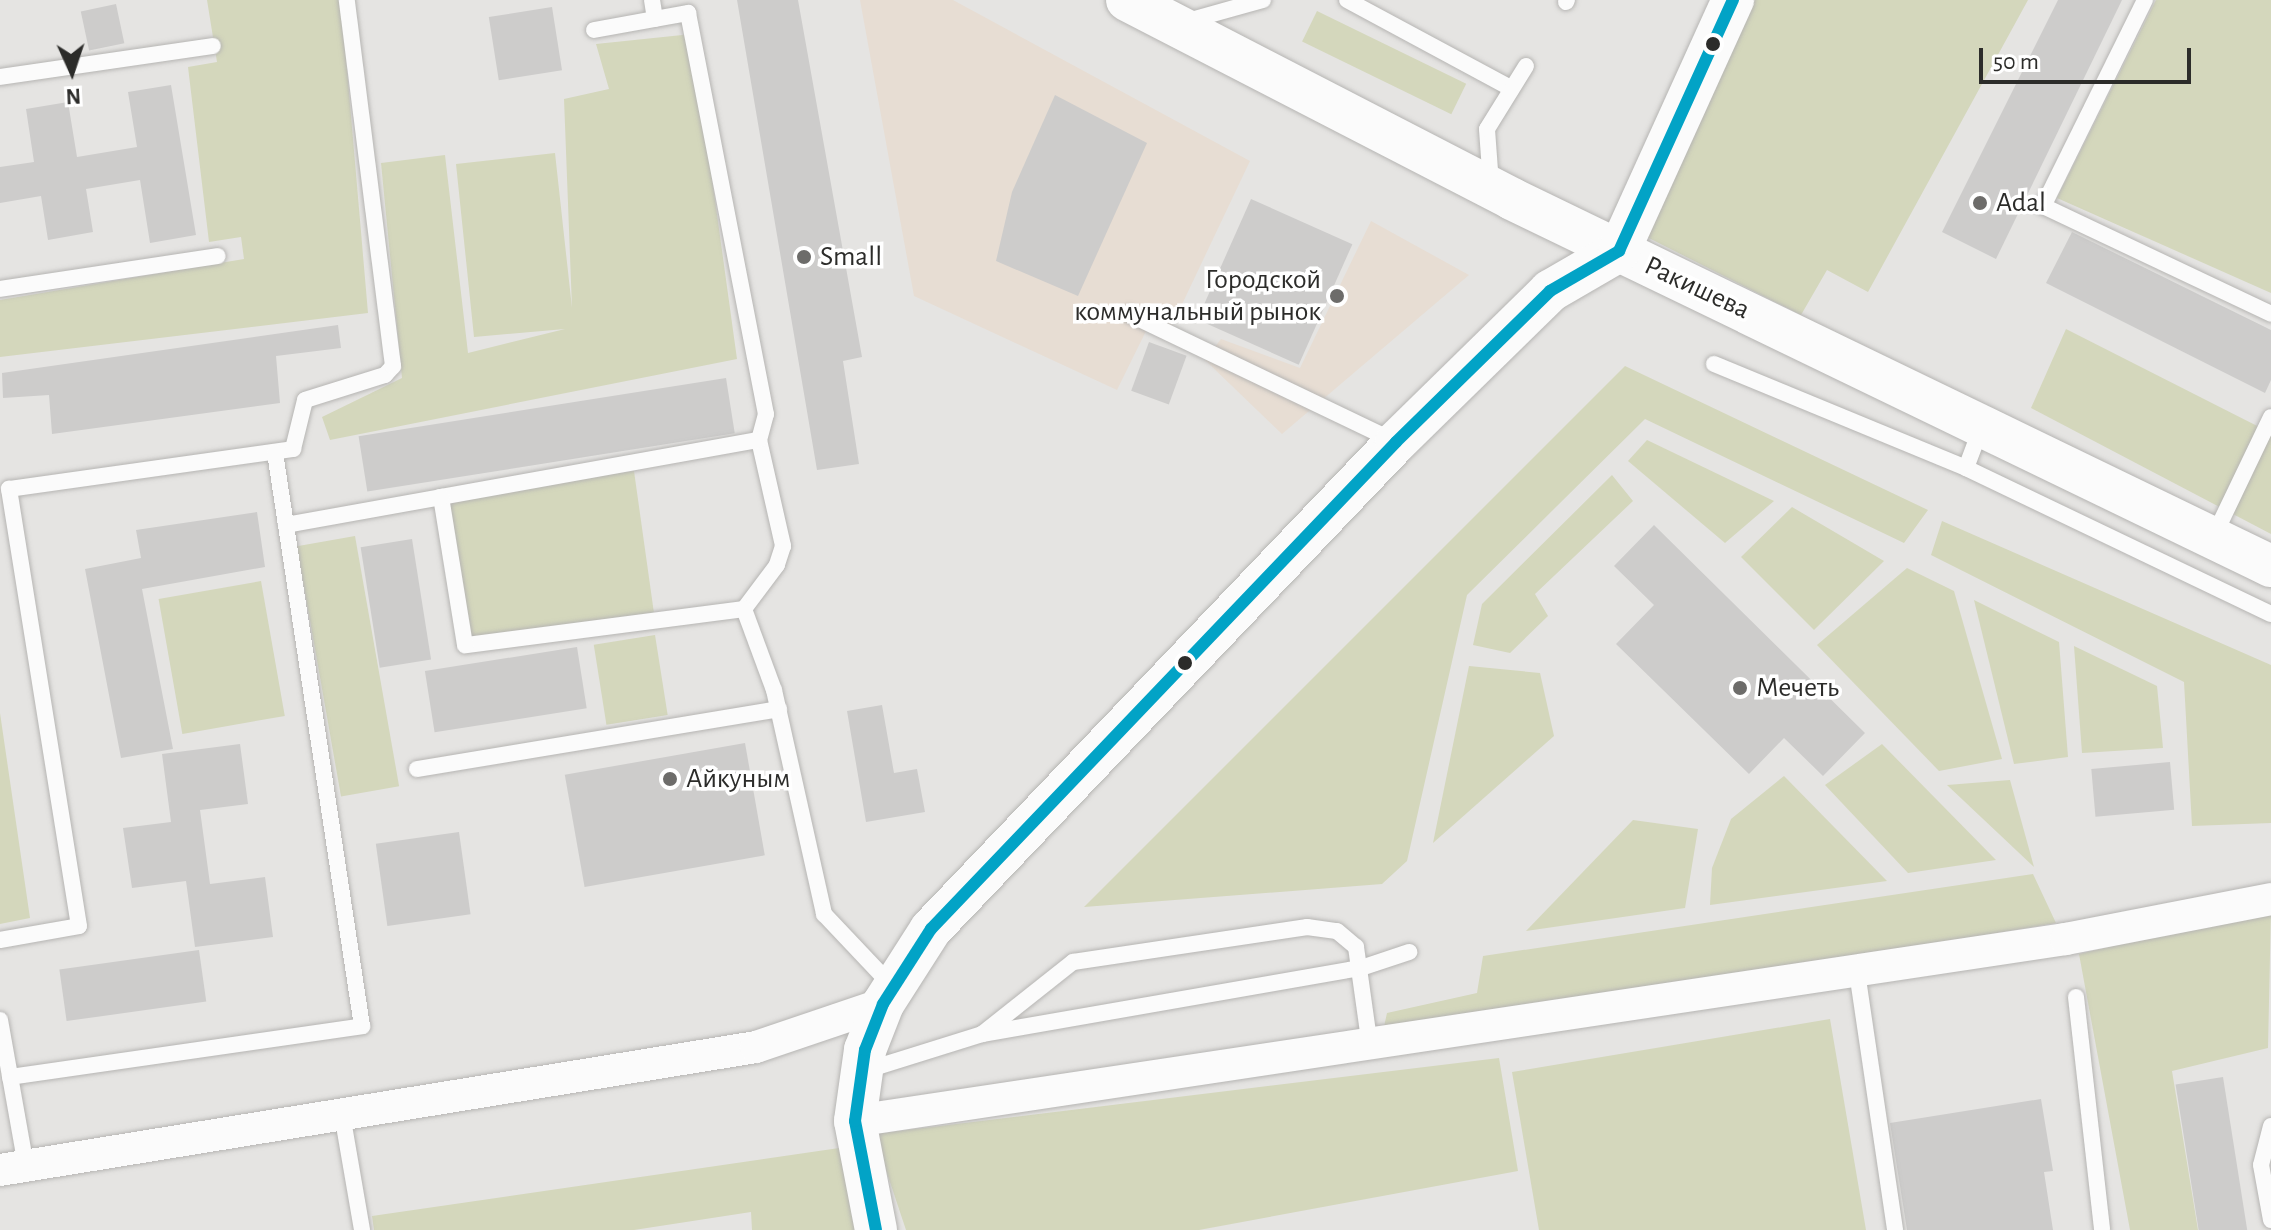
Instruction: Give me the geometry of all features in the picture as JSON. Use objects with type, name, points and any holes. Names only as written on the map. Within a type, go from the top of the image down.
[{"type":"street","name":"Ракишева","points":[[1127,0],[1619,251],[2271,566]]},
{"type":"street","points":[[876,1230],[855,1121],[862,1072],[888,996],[931,929],[1396,442],[1550,291],[1619,251],[1733,0]]},
{"type":"street","points":[[855,1121],[1370,1047],[1857,972],[2271,899]]},
{"type":"street","points":[[13,1168],[756,1047],[888,996]]},
{"type":"lane","points":[[0,940],[79,926],[9,489],[275,453],[298,442],[305,400],[385,375],[393,366],[347,0]]},
{"type":"lane","points":[[652,0],[655,19]]},
{"type":"lane","points":[[1176,24],[1263,0]]},
{"type":"lane","points":[[1347,0],[1512,89]]},
{"type":"lane","points":[[2145,0],[2043,206],[2271,314]]},
{"type":"lane","points":[[441,497],[465,645],[744,609],[777,565],[783,546],[759,440],[766,414],[688,13],[594,30]]},
{"type":"lane","points":[[0,77],[213,46]]},
{"type":"lane","points":[[1491,186],[1487,129],[1526,66]]},
{"type":"lane","points":[[0,289],[218,256]]},
{"type":"lane","points":[[1129,314],[1396,442]]},
{"type":"lane","points":[[1714,364],[1966,468],[2271,614]]},
{"type":"lane","points":[[2213,538],[2271,417]]},
{"type":"lane","points":[[1966,468],[1981,427]]},
{"type":"lane","points":[[286,525],[759,440]]},
{"type":"lane","points":[[10,1077],[362,1026],[275,453]]},
{"type":"lane","points":[[744,609],[779,709],[824,914],[888,996]]},
{"type":"lane","points":[[417,769],[779,709]]},
{"type":"lane","points":[[982,1034],[1053,973],[1087,958],[1307,927],[1346,936],[1361,968],[1370,1047]]},
{"type":"lane","points":[[862,1072],[982,1034],[1361,968],[1409,952]]},
{"type":"lane","points":[[1857,972],[1895,1230]]},
{"type":"lane","points":[[2076,997],[2102,1230]]},
{"type":"lane","points":[[0,1020],[10,1077],[13,1168]]},
{"type":"lane","points":[[342,1114],[362,1230]]},
{"type":"lane","points":[[2271,1126],[2261,1165],[2271,1220]]},
{"type":"shaded area","points":[[860,0],[953,0],[1250,161],[1167,336],[1147,329],[1117,390],[914,296]]},
{"type":"shaded area","points":[[1371,221],[1469,275],[1282,434],[1205,360],[1221,339],[1300,368]]},
{"type":"green space","points":[[207,0],[341,0],[368,313],[0,357],[0,300],[244,259],[241,237],[209,242],[188,67],[217,62]]},
{"type":"green space","points":[[1747,0],[2028,0],[1868,292],[1827,270],[1801,315],[1633,230]]},
{"type":"green space","points":[[2156,0],[2271,0],[2271,293],[2057,198]]},
{"type":"green space","points":[[1317,11],[1466,84],[1451,114],[1302,42]]},
{"type":"green space","points":[[692,34],[737,359],[330,440],[322,417],[402,378],[381,163],[445,155],[468,353],[565,329],[474,337],[456,164],[555,153],[572,308],[564,99],[609,89],[596,44]]},
{"type":"green space","points":[[2066,329],[2271,433],[2271,534],[2031,408]]},
{"type":"green space","points":[[1625,366],[1928,510],[1904,543],[1645,419],[1467,595],[1407,861],[1382,884],[1084,907]]},
{"type":"green space","points":[[1647,440],[1774,501],[1725,543],[1628,461]]},
{"type":"green space","points":[[634,471],[654,613],[468,639],[448,497]]},
{"type":"green space","points":[[1612,475],[1633,501],[1535,594],[1548,616],[1510,653],[1473,645],[1482,604]]},
{"type":"green space","points":[[1792,507],[1884,561],[1814,630],[1741,557]]},
{"type":"green space","points":[[1942,521],[2271,665],[2271,823],[2192,826],[2184,682],[1931,555]]},
{"type":"green space","points":[[355,536],[399,786],[341,796],[297,546]]},
{"type":"green space","points":[[1907,568],[1954,591],[2002,759],[1939,771],[1817,645]]},
{"type":"green space","points":[[261,581],[285,716],[182,734],[159,599]]},
{"type":"green space","points":[[1974,600],[2059,642],[2068,757],[2014,764]]},
{"type":"green space","points":[[655,635],[668,715],[606,725],[594,645]]},
{"type":"green space","points":[[2074,646],[2157,686],[2163,748],[2082,753]]},
{"type":"green space","points":[[1469,666],[1540,673],[1554,736],[1433,843]]},
{"type":"green space","points":[[0,713],[30,918],[0,924]]},
{"type":"green space","points":[[1882,744],[1996,860],[1908,873],[1825,785]]},
{"type":"green space","points":[[1784,776],[1887,881],[1710,905],[1712,868],[1731,819]]},
{"type":"green space","points":[[2010,780],[2034,867],[1947,785]]},
{"type":"green space","points":[[1633,820],[1698,829],[1685,908],[1526,931]]},
{"type":"green space","points":[[2033,874],[2056,923],[1382,1036],[1387,1013],[1477,993],[1483,956]]},
{"type":"green space","points":[[2271,909],[2268,1048],[2172,1071],[2198,1230],[2130,1230],[2079,954]]},
{"type":"green space","points":[[1830,1019],[1866,1230],[1539,1230],[1512,1072]]},
{"type":"green space","points":[[1499,1058],[1518,1171],[1199,1230],[906,1230],[874,1134]]},
{"type":"green space","points":[[846,1147],[860,1230],[752,1230],[751,1212],[634,1230],[374,1230],[372,1216]]},
{"type":"building","points":[[737,0],[798,0],[862,357],[843,361],[859,464],[817,470]]},
{"type":"building","points":[[2058,0],[2122,0],[1996,259],[1942,232]]},
{"type":"building","points":[[116,4],[124,43],[89,51],[81,11]]},
{"type":"building","points":[[552,7],[562,70],[499,80],[489,17]]},
{"type":"building","points":[[171,85],[196,235],[150,243],[140,180],[86,189],[93,232],[48,240],[41,196],[0,203],[0,167],[34,162],[26,109],[68,102],[77,157],[137,147],[128,92]]},
{"type":"building","points":[[1055,95],[1147,143],[1078,296],[996,261],[1012,192]]},
{"type":"building","points":[[1251,199],[1352,244],[1299,365],[1197,320]]},
{"type":"building","points":[[2072,232],[2271,330],[2271,380],[2265,393],[2046,283]]},
{"type":"building","points":[[338,325],[341,348],[276,356],[280,403],[52,434],[49,395],[3,398],[2,373]]},
{"type":"building","points":[[1149,342],[1187,356],[1169,405],[1131,391]]},
{"type":"building","points":[[726,378],[735,433],[367,492],[359,436]]},
{"type":"building","points":[[257,512],[265,567],[142,589],[173,749],[121,758],[85,569],[141,558],[136,530]]},
{"type":"building","name":"Мечеть","points":[[1654,525],[1865,733],[1823,776],[1784,738],[1749,774],[1616,644],[1654,605],[1614,566]]},
{"type":"building","points":[[412,539],[431,659],[380,668],[361,547]]},
{"type":"building","points":[[577,647],[587,708],[435,732],[425,671]]},
{"type":"building","points":[[882,705],[894,773],[917,769],[925,812],[866,822],[847,711]]},
{"type":"building","points":[[745,743],[765,855],[585,887],[565,775]]},
{"type":"building","points":[[240,744],[248,804],[200,810],[210,884],[265,877],[273,937],[195,947],[186,881],[132,888],[123,828],[171,822],[162,754]]},
{"type":"building","points":[[2170,762],[2174,810],[2095,817],[2091,769]]},
{"type":"building","points":[[459,832],[471,914],[387,926],[376,844]]},
{"type":"building","points":[[199,950],[206,1001],[67,1021],[59,970]]},
{"type":"building","points":[[2223,1077],[2247,1230],[2199,1230],[2176,1085]]},
{"type":"building","points":[[2041,1099],[2053,1171],[2044,1172],[2053,1230],[1907,1230],[1890,1123]]},
{"type":"transit line","points":[[876,1230],[855,1121],[865,1050],[883,1004],[931,929],[1396,442],[1550,291],[1619,251],[1733,0]]},
{"type":"place","name":"Adal","points":[[1980,203]]},
{"type":"place","name":"Small","points":[[804,257]]},
{"type":"place","name":"Городской коммунальный рынок","points":[[1337,296]]},
{"type":"place","name":"Мечеть","points":[[1740,688]]},
{"type":"place","name":"Айкуным","points":[[670,779]]}]
